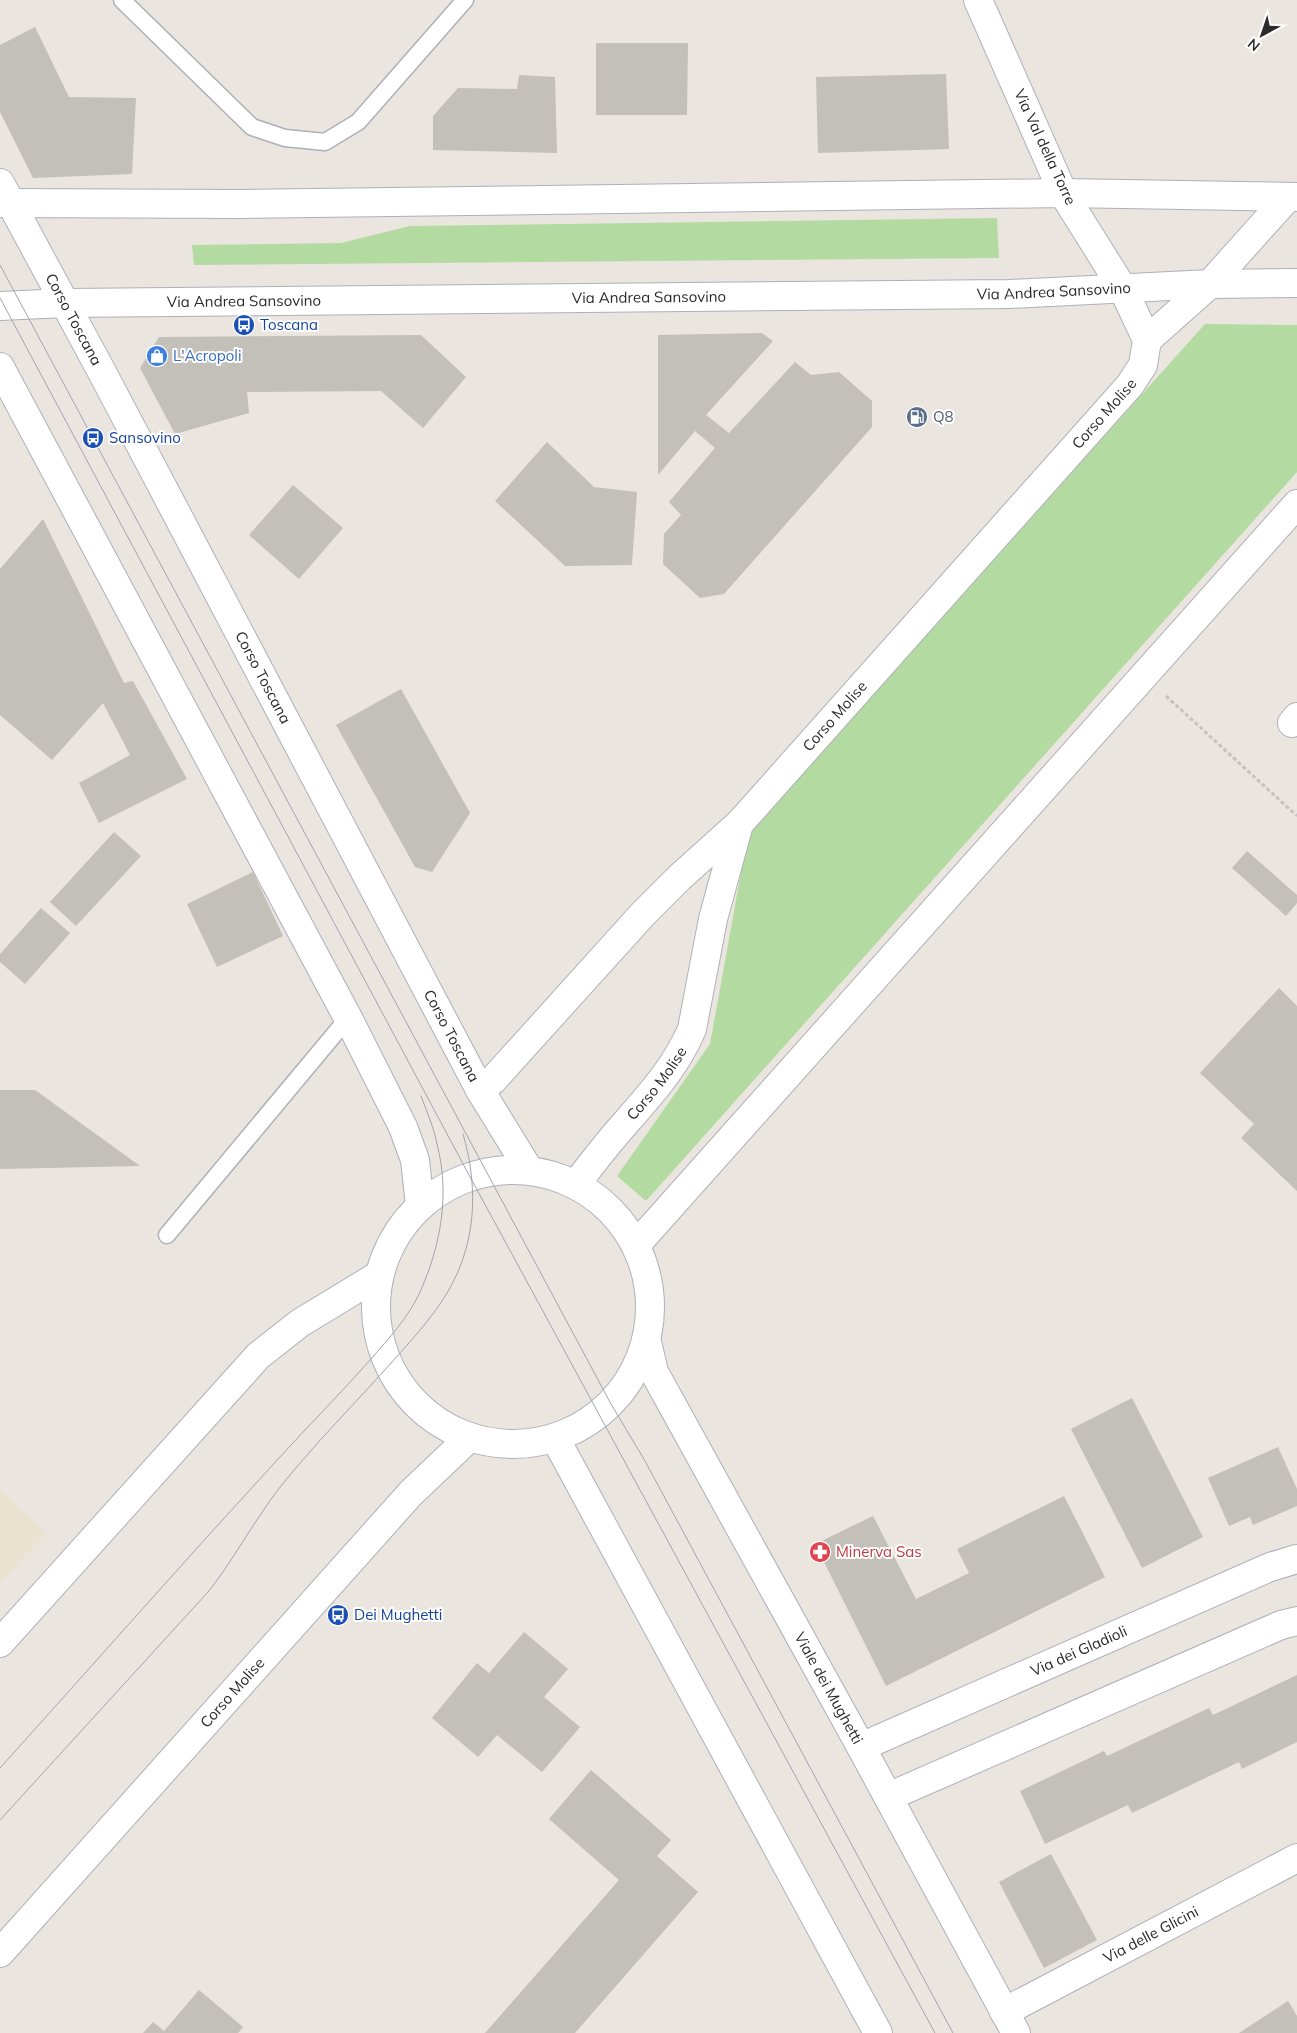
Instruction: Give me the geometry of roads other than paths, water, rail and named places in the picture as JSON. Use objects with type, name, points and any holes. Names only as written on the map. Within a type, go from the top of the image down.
[{"type":"street","name":"Via Val della Torre","points":[[978,0],[1063,193],[1123,289]]},
{"type":"street","points":[[4,196],[243,204],[1063,193],[1293,197]]},
{"type":"street","name":"Corso Toscana","points":[[4,196],[65,304],[480,1090],[529,1170]]},
{"type":"street","points":[[1123,289],[1147,340],[1210,284],[1293,197]]},
{"type":"street","name":"Via Andrea Sansovino","points":[[0,306],[1009,294],[1210,284],[1297,283]]},
{"type":"street","name":"Corso Molise","points":[[576,1184],[681,1054],[692,1029],[713,919],[739,824],[1130,385],[1142,365],[1147,340]]},
{"type":"street","points":[[0,367],[348,1018],[403,1127],[415,1160],[420,1205]]},
{"type":"street","points":[[636,1245],[1297,504]]},
{"type":"street","points":[[480,1090],[493,1080],[642,915],[739,824]]},
{"type":"street","points":[[529,1170],[555,1175],[576,1184],[610,1212],[636,1245],[646,1269],[650,1293],[650,1319],[647,1342],[636,1370],[627,1385],[612,1404],[582,1426],[556,1438],[536,1443],[491,1442],[470,1437],[442,1424],[432,1416],[408,1393],[392,1370],[379,1330],[377,1304],[379,1275],[391,1240],[420,1205],[469,1175],[529,1170]]},
{"type":"street","points":[[0,1643],[258,1356],[300,1323],[379,1275]]},
{"type":"street","name":"Viale dei Mughetti","points":[[647,1342],[654,1372],[861,1746],[1010,2022]]},
{"type":"street","name":"Corso Molise","points":[[0,1953],[411,1493],[470,1437]]},
{"type":"street","points":[[556,1438],[878,2033]]},
{"type":"street","name":"Via dei Gladioli","points":[[861,1746],[1270,1567],[1297,1559]]},
{"type":"street","points":[[888,1797],[1272,1629],[1297,1621]]},
{"type":"street","name":"Via delle Glicini","points":[[1010,2022],[1297,1858]]},
{"type":"lane","points":[[122,0],[252,127],[285,138],[325,142],[358,122],[465,0]]},
{"type":"lane","points":[[167,1235],[348,1018]]},
{"type":"tram line","points":[[0,265],[611,1404],[645,1461],[953,2033]]},
{"type":"tram line","points":[[0,298],[469,1175],[935,2033]]},
{"type":"tram line","points":[[0,1768],[244,1496],[360,1372],[410,1310],[420,1292],[433,1256],[438,1238],[443,1200],[441,1163],[437,1144],[421,1096]]},
{"type":"tram line","points":[[0,1820],[208,1592],[282,1485],[409,1342],[442,1301],[462,1261],[471,1225],[473,1207],[471,1170],[463,1134]]},
{"type":"place","name":"Toscana","points":[[244,325]]},
{"type":"place","name":"L'Acropoli","points":[[157,356]]},
{"type":"place","name":"Q8","points":[[917,417]]},
{"type":"place","name":"Sansovino","points":[[93,438]]},
{"type":"place","name":"Minerva Sas","points":[[820,1552]]},
{"type":"place","name":"Dei Mughetti","points":[[338,1615]]}]
